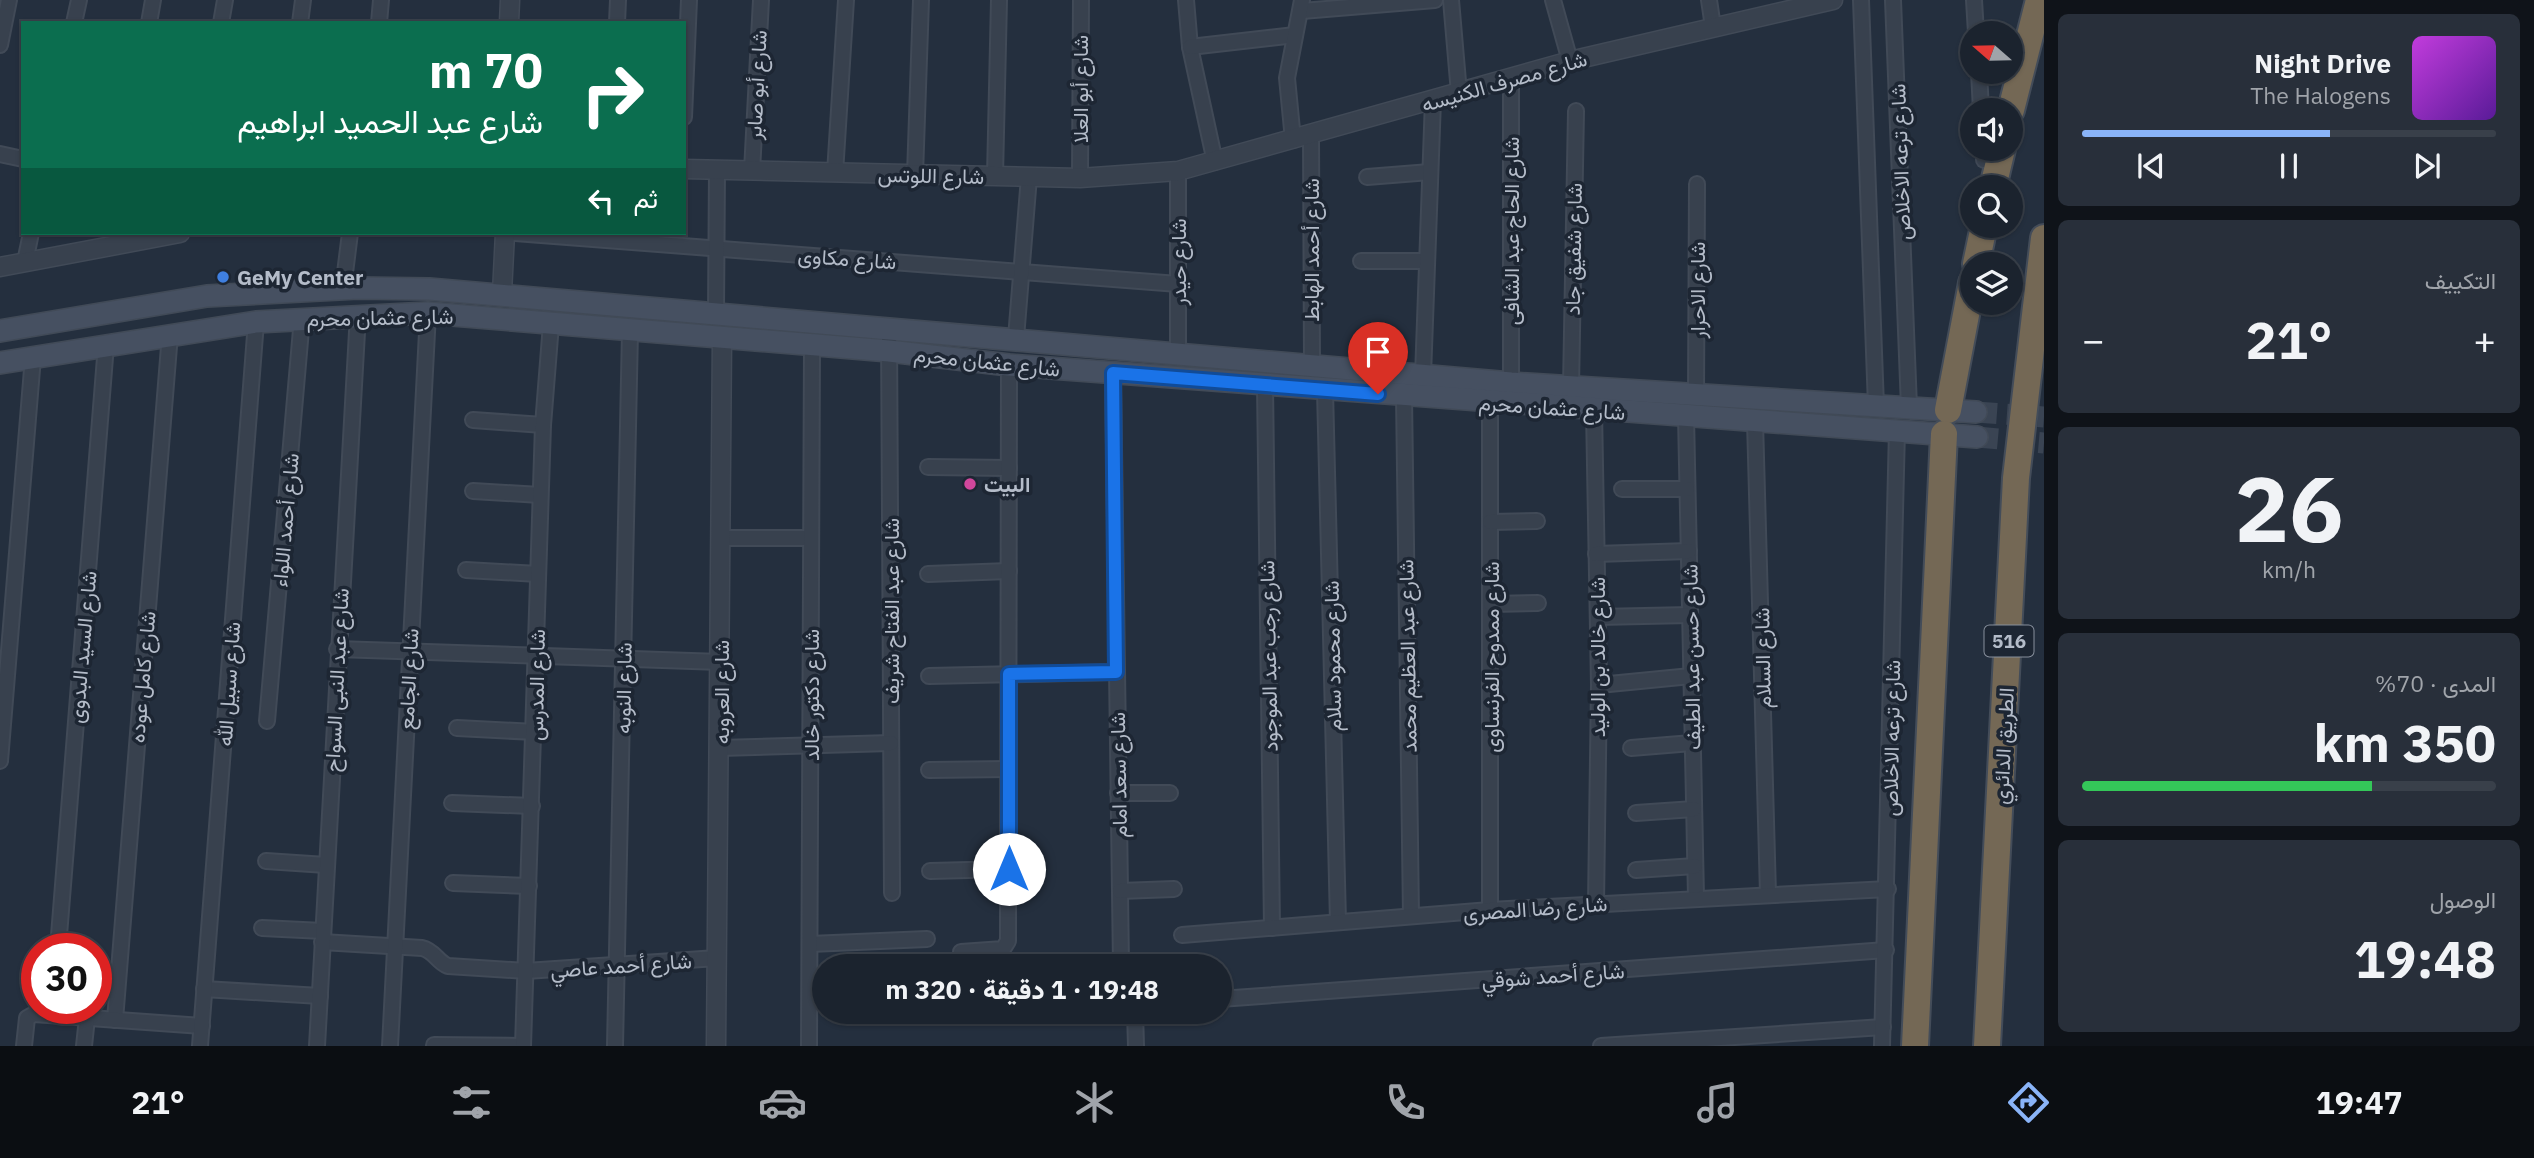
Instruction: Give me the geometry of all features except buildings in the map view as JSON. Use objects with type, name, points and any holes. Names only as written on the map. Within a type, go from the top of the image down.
[{"type":"highway","points":[[2014,98],[2039,0]]},
{"type":"highway","name":"الطريق الدائري","points":[[1987,1046],[2017,478],[2044,238]]},
{"type":"highway","points":[[1915,1046],[1946,422],[1966,315]]},
{"type":"main road","name":"شارع عثمان محرم","points":[[0,331],[206,296],[342,289],[502,293],[1423,376],[1696,396],[1909,407],[1977,437]]},
{"type":"main road","name":"شارع عثمان محرم","points":[[0,363],[256,322],[358,314],[428,313],[889,351],[1009,365],[1404,397],[1755,421],[1897,430],[1946,422],[1976,412]]},
{"type":"street","points":[[0,45],[9,0]]},
{"type":"street","points":[[74,21],[79,0]]},
{"type":"street","points":[[149,21],[153,0]]},
{"type":"street","points":[[221,21],[225,0]]},
{"type":"street","points":[[300,21],[303,0]]},
{"type":"street","points":[[379,21],[381,0]]},
{"type":"street","points":[[509,21],[510,0]]},
{"type":"street","points":[[617,21],[618,0]]},
{"type":"street","points":[[686,70],[689,0]]},
{"type":"street","name":"شارع أبو صابر","points":[[752,171],[761,0]]},
{"type":"street","points":[[835,173],[846,0]]},
{"type":"street","points":[[915,174],[921,0]]},
{"type":"street","points":[[995,176],[999,0]]},
{"type":"street","name":"شارع أبو العلا","points":[[1080,178],[1081,0]]},
{"type":"street","points":[[1186,0],[1190,47],[1215,162]]},
{"type":"street","points":[[1302,6],[1435,0]]},
{"type":"street","points":[[1451,0],[1459,93]]},
{"type":"street","points":[[1553,0],[1570,61]]},
{"type":"street","points":[[1709,0],[1713,27]]},
{"type":"street","name":"شارع مصرف الكنيسه","points":[[1178,172],[1570,61],[1713,27],[1785,5],[1833,0]]},
{"type":"street","name":"شارع ترعه الاخلاص","points":[[1861,0],[1876,406]]},
{"type":"street","name":"شارع ترعه الاخلاص","points":[[1893,0],[1909,407]]},
{"type":"street","points":[[1974,0],[1975,21]]},
{"type":"street","name":"شارع أحمد الهابط","points":[[1302,6],[1287,78],[1302,138],[1312,365]]},
{"type":"street","points":[[1190,47],[1295,35]]},
{"type":"street","name":"شارع الحاج عبد الشافى","points":[[1511,78],[1511,383]]},
{"type":"street","points":[[1423,376],[1433,100]]},
{"type":"street","name":"شارع شفيق جاد","points":[[1571,387],[1576,111]]},
{"type":"street","points":[[0,154],[21,159]]},
{"type":"street","name":"شارع اللوتس","points":[[686,169],[1080,178],[1178,172]]},
{"type":"street","points":[[716,312],[717,170]]},
{"type":"street","name":"شارع حيدر","points":[[1178,172],[1178,353]]},
{"type":"street","points":[[1367,177],[1430,172]]},
{"type":"street","points":[[1016,338],[1029,177]]},
{"type":"street","name":"شارع الاحرار","points":[[1696,396],[1697,184]]},
{"type":"street","points":[[25,262],[31,235]]},
{"type":"street","points":[[0,267],[111,240],[160,235]]},
{"type":"street","points":[[342,289],[350,235]]},
{"type":"street","points":[[502,293],[505,235]]},
{"type":"street","name":"شارع مكاوى","points":[[542,235],[1178,284]]},
{"type":"street","points":[[1361,261],[1426,261]]},
{"type":"street","name":"شارع الجامع","points":[[390,1046],[428,313]]},
{"type":"street","name":"شارع عبد النبى السواح","points":[[317,1046],[337,649],[358,314]]},
{"type":"street","name":"شارع أحمد اللواء","points":[[267,721],[302,318]]},
{"type":"street","name":"شارع سبيل الله","points":[[200,1046],[256,322]]},
{"type":"street","name":"شارع المدرس","points":[[523,1046],[538,656],[540,495],[551,324]]},
{"type":"street","name":"شارع عبد الفتاح شريف","points":[[889,328],[892,893]]},
{"type":"street","name":"شارع النوبه","points":[[615,1046],[630,331]]},
{"type":"street","name":"شارع كامل عوده","points":[[115,1020],[170,334]]},
{"type":"street","name":"شارع العروبه","points":[[716,1046],[722,339]]},
{"type":"street","name":"شارع السيد البدوى","points":[[59,933],[106,345]]},
{"type":"street","name":"شارع دكتور خالد","points":[[809,1046],[813,345]]},
{"type":"street","points":[[0,761],[33,357]]},
{"type":"street","points":[[961,952],[998,950],[1006,946],[1009,869],[1009,365]]},
{"type":"street","name":"شارع سعد امام","points":[[1113,373],[1121,954]]},
{"type":"street","name":"شارع رجب عبد الموجود","points":[[1265,384],[1272,928]]},
{"type":"street","name":"شارع محمود سلام","points":[[1325,390],[1338,922]]},
{"type":"street","name":"شارع عبد العظيم محمد","points":[[1404,397],[1411,916]]},
{"type":"street","name":"شارع ممدوح الفرنساوى","points":[[1490,403],[1490,910]]},
{"type":"street","name":"شارع خالد بن الوليد","points":[[1594,410],[1599,685],[1596,904]]},
{"type":"street","name":"شارع حسن عبد الطيف","points":[[1686,416],[1696,897]]},
{"type":"street","points":[[472,421],[543,425]]},
{"type":"street","name":"شارع السلام","points":[[1755,421],[1768,894]]},
{"type":"street","name":"شارع ترعه الاخلاص","points":[[1882,1046],[1888,889],[1897,430]]},
{"type":"street","points":[[928,467],[1009,468]]},
{"type":"street","points":[[1622,489],[1687,489]]},
{"type":"street","points":[[473,491],[540,495]]},
{"type":"street","points":[[1490,522],[1537,522]]},
{"type":"street","points":[[721,538],[811,538]]},
{"type":"street","points":[[1596,554],[1689,551]]},
{"type":"street","points":[[466,570],[538,574]]},
{"type":"street","points":[[928,574],[1009,571]]},
{"type":"street","points":[[1491,604],[1538,603]]},
{"type":"street","points":[[1598,617],[1690,615]]},
{"type":"street","points":[[337,649],[721,662]]},
{"type":"street","points":[[929,676],[1116,672]]},
{"type":"street","points":[[1599,685],[1691,677]]},
{"type":"street","points":[[457,728],[535,732]]},
{"type":"street","points":[[720,748],[891,743]]},
{"type":"street","points":[[1631,748],[1692,743]]},
{"type":"street","points":[[929,770],[1008,769]]},
{"type":"street","points":[[1118,793],[1170,793]]},
{"type":"street","points":[[452,803],[532,807]]},
{"type":"street","points":[[1636,813],[1694,809]]},
{"type":"street","points":[[266,861],[326,864]]},
{"type":"street","points":[[1636,870],[1695,866]]},
{"type":"street","points":[[930,871],[1009,869]]},
{"type":"street","points":[[453,883],[529,886]]},
{"type":"street","points":[[1120,891],[1174,889]]},
{"type":"street","name":"شارع رضا المصرى","points":[[1182,935],[1490,910],[1696,897],[1888,889]]},
{"type":"street","name":"شارع أحمد عاصي","points":[[262,928],[429,950],[448,966],[526,971],[717,958]]},
{"type":"street","points":[[810,944],[927,939]]},
{"type":"street","name":"شارع أحمد شوقي","points":[[1232,998],[1886,950]]},
{"type":"street","points":[[204,989],[320,996]]},
{"type":"street","points":[[112,1020],[202,1026]]},
{"type":"street","points":[[23,1046],[26,1024]]},
{"type":"street","points":[[84,1046],[86,1024]]},
{"type":"street","points":[[1135,1024],[1136,1046]]},
{"type":"street","points":[[1601,1046],[1883,1027]]},
{"type":"street","points":[[434,1045],[523,1046]]},
{"type":"tunnel","points":[[1976,412],[2044,417]]},
{"type":"tunnel","points":[[1977,437],[2044,443]]},
{"type":"place","name":"GeMy Center","points":[[223,277]]},
{"type":"place","name":"البيت","points":[[970,484]]},
{"type":"route","points":[[1009,869],[1009,674],[1116,672],[1113,373],[1378,394]]}]
